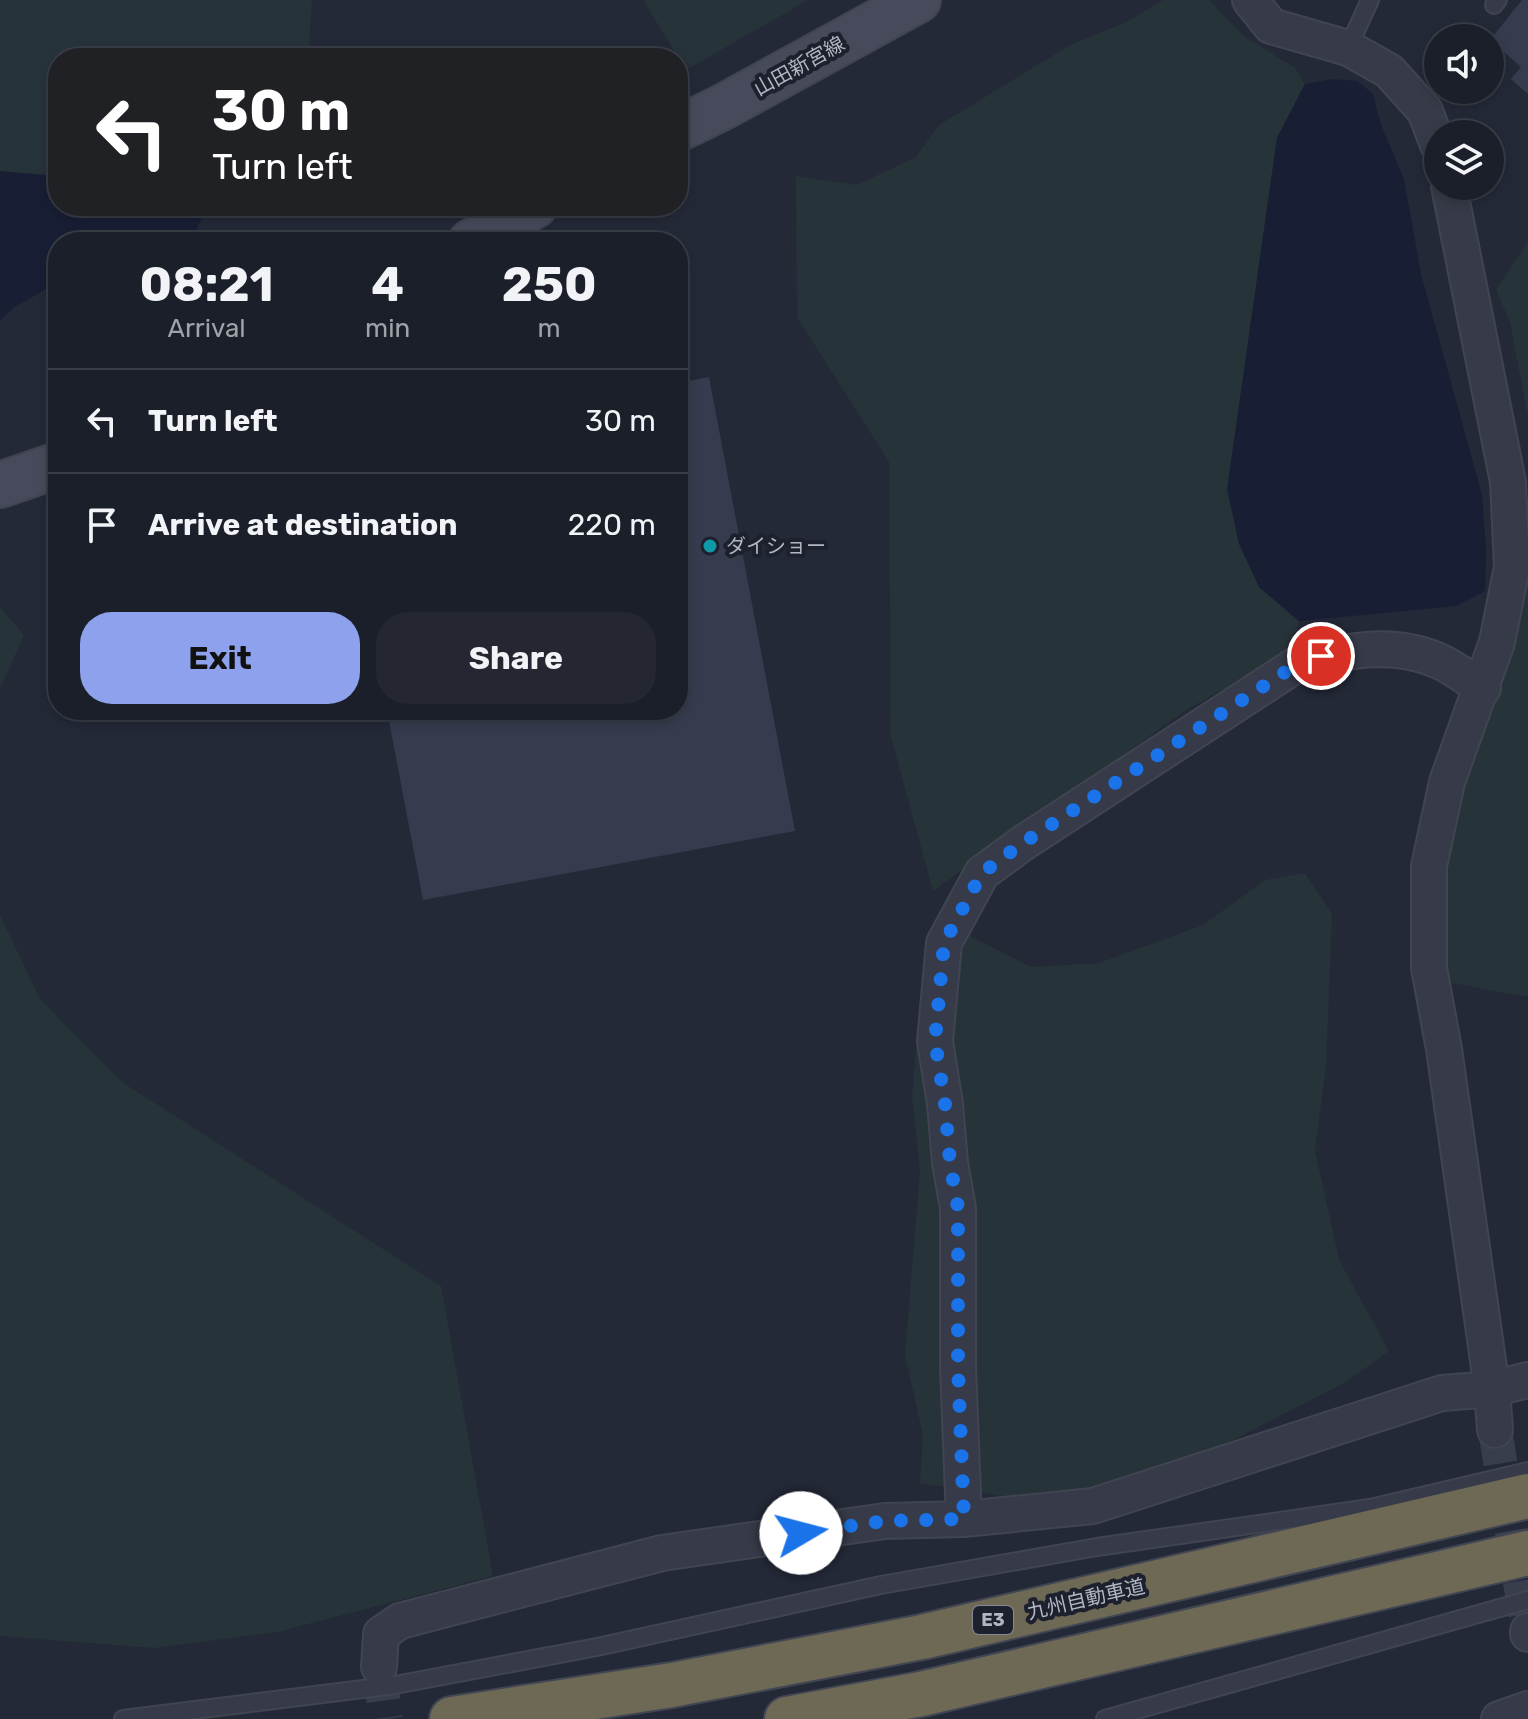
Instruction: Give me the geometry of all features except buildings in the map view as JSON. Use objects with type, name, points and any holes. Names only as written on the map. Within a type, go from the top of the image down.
[{"type":"highway","name":"九州自動車道","points":[[452,1719],[672,1685],[922,1637],[1528,1496]]},
{"type":"highway","points":[[787,1719],[921,1694],[1528,1553]]},
{"type":"main road","name":"山田新宮線","points":[[688,124],[918,0]]},
{"type":"main road","points":[[488,232],[516,216]]},
{"type":"main road","points":[[0,485],[48,468]]},
{"type":"street","points":[[1250,0],[1271,26],[1348,48],[1389,71],[1425,111],[1428,120]]},
{"type":"street","points":[[1452,200],[1508,482],[1512,567],[1497,642],[1447,782],[1429,866],[1429,968],[1444,1049],[1492,1389],[1495,1430]]},
{"type":"street","points":[[964,1519],[958,1368],[958,1208],[935,1041],[944,943],[982,873],[1302,661],[1353,650],[1399,650],[1442,663],[1483,688]]},
{"type":"street","points":[[379,1667],[381,1634],[400,1621],[662,1553],[885,1521],[964,1519],[1093,1506],[1442,1393],[1492,1389],[1528,1380]]},
{"type":"street","points":[[1499,1719],[1528,1709]]},
{"type":"lane","points":[[1348,48],[1370,0]]},
{"type":"lane","points":[[123,1719],[395,1685],[597,1647],[881,1585],[1097,1547],[1370,1508],[1528,1471]]},
{"type":"lane","points":[[1105,1719],[1528,1600]]},
{"type":"shaded area","points":[[0,0],[312,0],[309,48],[48,48],[48,195],[0,210]]},
{"type":"shaded area","points":[[643,0],[808,0],[688,69],[688,48],[672,48]]},
{"type":"shaded area","points":[[1163,0],[1209,0],[1244,36],[1295,68],[1305,84],[1277,138],[1257,282],[1259,587],[1299,621],[1293,651],[1186,710],[933,891],[891,737],[889,462],[797,317],[796,176],[857,185],[916,157],[939,125],[1070,45],[1126,22]]},
{"type":"shaded area","points":[[1528,241],[1528,416],[1510,322],[1496,290]]},
{"type":"shaded area","points":[[1528,560],[1528,997],[1441,981],[1449,808],[1500,687]]},
{"type":"shaded area","points":[[0,607],[24,635],[0,689]]},
{"type":"shaded area","points":[[1305,873],[1332,914],[1326,1066],[1315,1150],[1339,1260],[1389,1351],[1346,1382],[1188,1463],[1051,1504],[920,1483],[923,1435],[905,1355],[920,1171],[912,1096],[922,980],[953,927],[1031,967],[1099,963],[1203,925],[1265,880]]},
{"type":"shaded area","points":[[0,915],[40,999],[122,1082],[441,1286],[493,1576],[277,1632],[154,1648],[0,1636]]},
{"type":"water","points":[[1333,79],[1357,81],[1373,94],[1381,125],[1404,179],[1421,274],[1482,495],[1485,591],[1456,606],[1299,621],[1259,587],[1239,544],[1227,489],[1277,138],[1305,84]]},
{"type":"water","points":[[0,171],[48,175],[48,216],[202,216],[195,232],[48,232],[48,288],[15,307],[0,320]]},
{"type":"tunnel","points":[[1495,1430],[1528,1631]]},
{"type":"tunnel","points":[[379,1667],[386,1719]]},
{"type":"place","name":"ダイショー","points":[[710,546]]},
{"type":"route","points":[[801,1533],[885,1521],[964,1519],[958,1368],[958,1208],[935,1041],[944,943],[982,873],[1302,661],[1321,656]]}]
